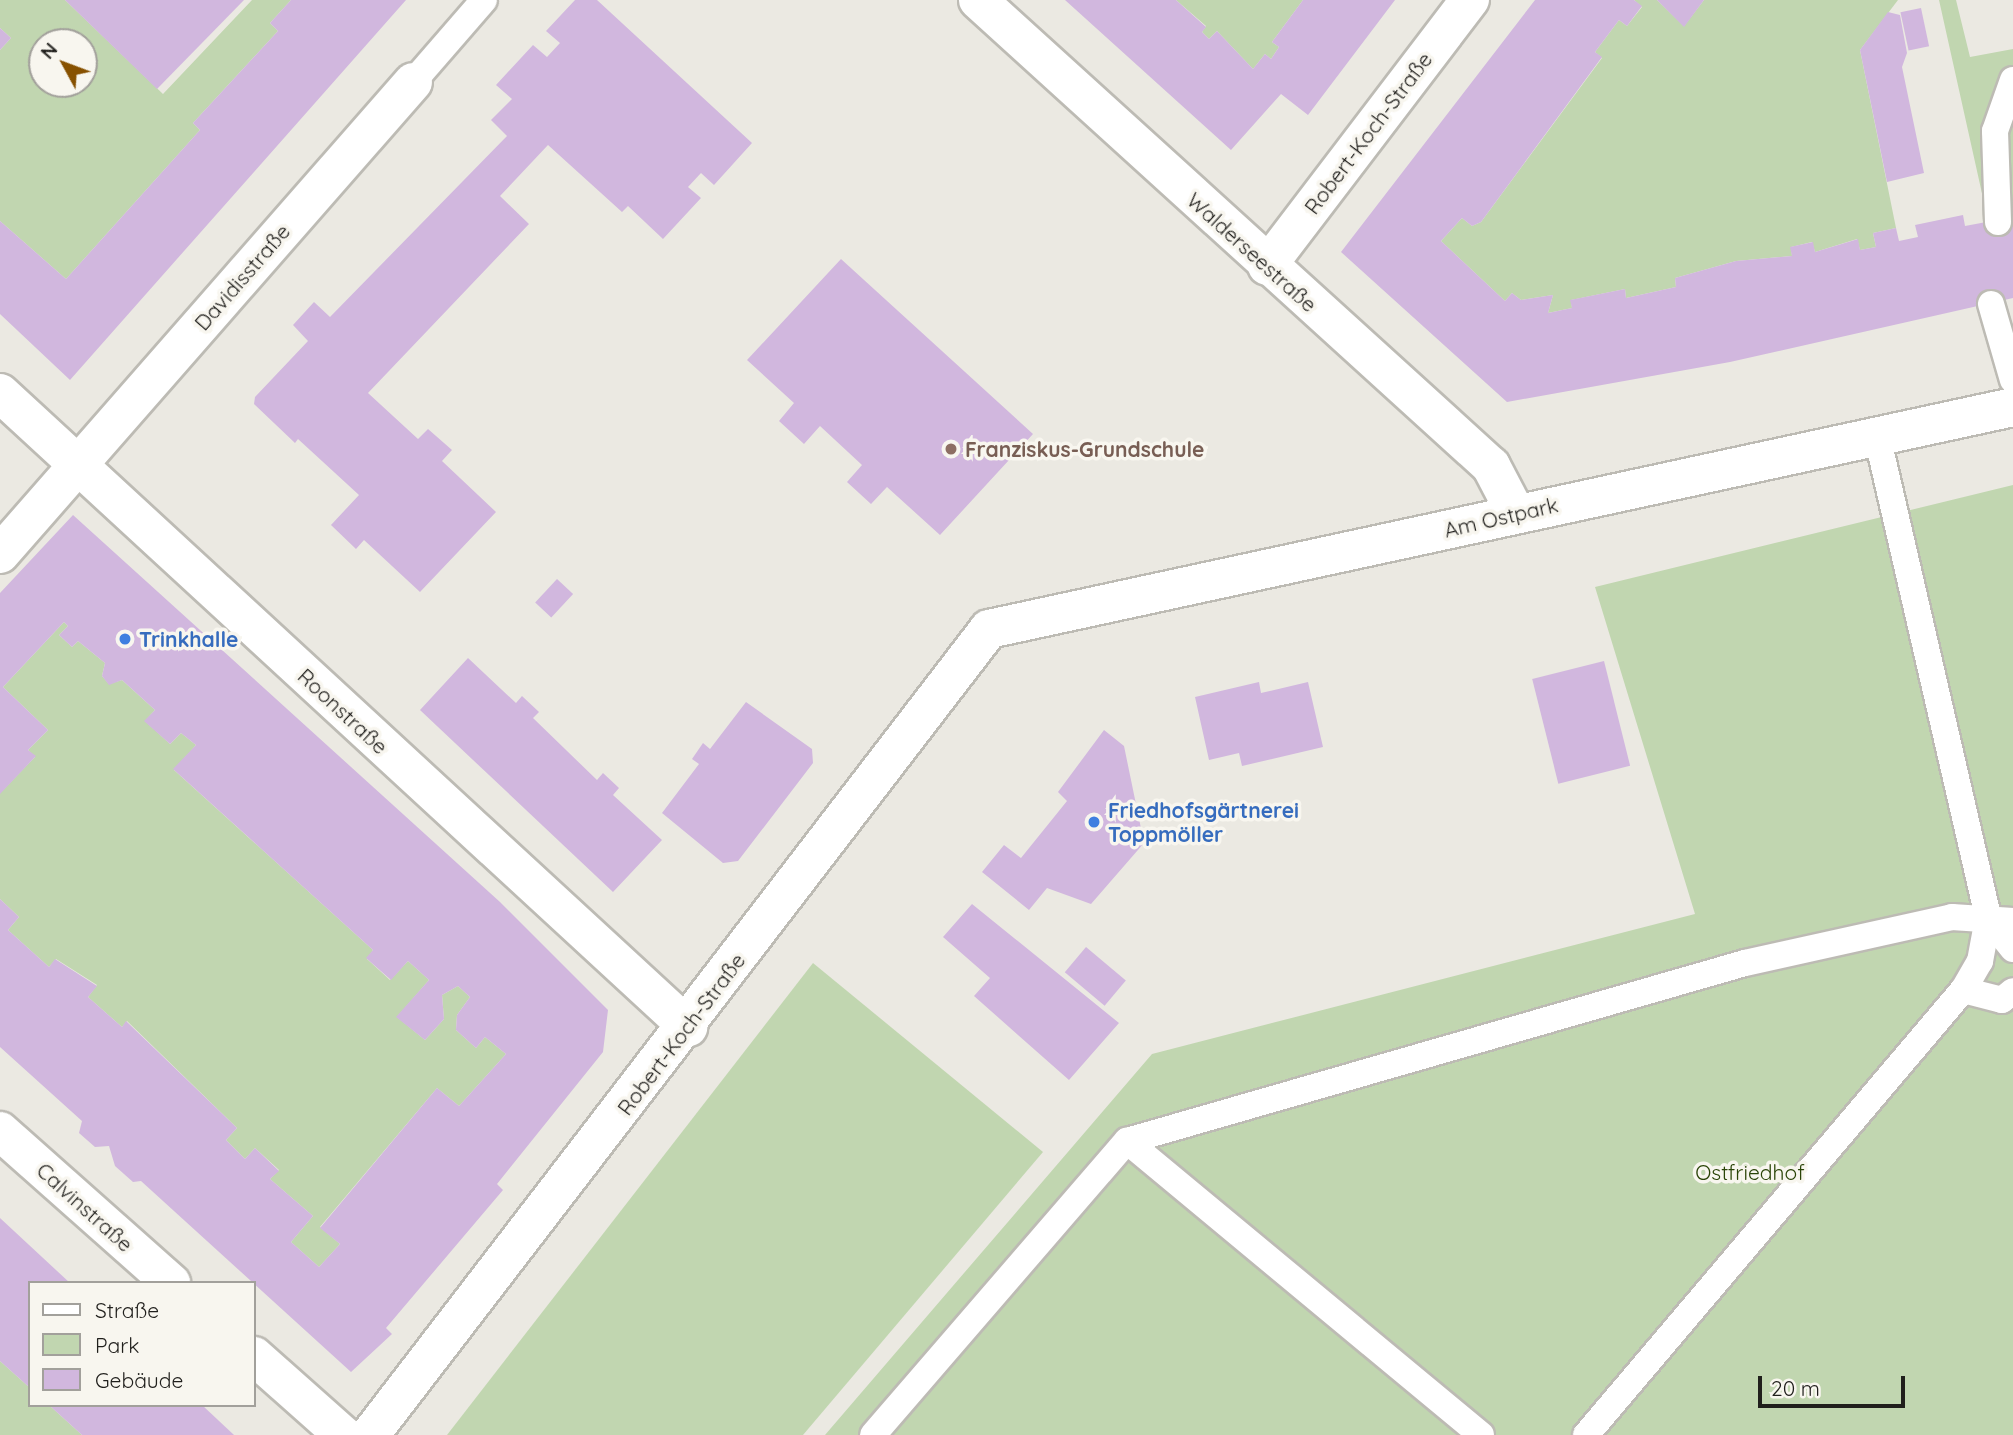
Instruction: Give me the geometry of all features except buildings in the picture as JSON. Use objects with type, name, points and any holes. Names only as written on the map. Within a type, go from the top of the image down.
[{"type":"street","name":"Walderseestraße","points":[[978,0],[1267,266],[1491,466],[1515,512]]},
{"type":"street","name":"Robert-Koch-Straße","points":[[1267,266],[1470,0]]},
{"type":"street","name":"Davidisstraße","points":[[0,554],[413,82]]},
{"type":"street","name":"Roonstraße","points":[[0,393],[688,1027]]},
{"type":"street","name":"Am Ostpark","points":[[989,629],[1515,512],[1878,440],[2013,407]]},
{"type":"street","name":"Robert-Koch-Straße","points":[[370,1435],[688,1027],[989,629]]},
{"type":"street","name":"Calvinstraße","points":[[0,1131],[169,1281]]},
{"type":"street","points":[[256,1358],[342,1435]]},
{"type":"lane","name":"Davidisstraße","points":[[413,82],[484,0]]},
{"type":"lane","points":[[1998,222],[1995,131],[2013,80]]},
{"type":"lane","points":[[1991,304],[2013,380]]},
{"type":"lane","points":[[1878,440],[2001,920],[2013,948]]},
{"type":"lane","points":[[873,1435],[1128,1141],[1745,963],[1951,917],[2001,920]]},
{"type":"lane","points":[[1586,1435],[1963,990],[2001,920]]},
{"type":"lane","points":[[1963,990],[2002,1000],[2013,991]]},
{"type":"lane","points":[[1128,1141],[1481,1435]]},
{"type":"green space","points":[[0,0],[65,0],[94,28],[28,28],[28,98],[98,98],[98,32],[163,94],[252,0],[291,0],[270,23],[278,31],[193,123],[200,130],[66,279],[0,221],[0,50],[11,38],[0,28]]},
{"type":"green space","points":[[1176,0],[1303,0],[1272,42],[1279,47],[1271,59],[1265,54],[1253,69],[1217,31],[1209,39],[1202,32],[1206,26]]},
{"type":"green space","points":[[1634,0],[1657,0],[1684,26],[1704,0],[1898,0],[1860,50],[1896,228],[1873,233],[1876,247],[1860,250],[1857,239],[1815,252],[1812,242],[1791,247],[1792,256],[1736,261],[1675,278],[1676,287],[1626,298],[1625,289],[1571,300],[1572,308],[1548,313],[1553,295],[1521,300],[1512,293],[1505,301],[1441,241],[1462,218],[1472,226],[1481,222],[1602,58],[1595,52],[1619,20],[1627,26],[1642,7]]},
{"type":"green space","points":[[1939,0],[1956,0],[1970,57],[2013,49],[2013,217],[1989,225]]},
{"type":"green space","name":"Ostfriedhof","points":[[2013,485],[2013,1435],[825,1435],[1152,1054],[1695,914],[1595,587]]},
{"type":"green space","points":[[64,622],[68,626],[59,635],[72,647],[78,641],[105,663],[102,676],[109,684],[122,680],[155,710],[145,721],[170,744],[181,733],[196,745],[174,770],[373,950],[367,959],[390,980],[408,961],[429,980],[397,1017],[425,1040],[444,1019],[442,995],[458,986],[470,997],[457,1015],[456,1030],[476,1048],[485,1037],[506,1054],[459,1106],[437,1088],[320,1227],[340,1244],[319,1267],[291,1242],[313,1216],[270,1179],[279,1170],[255,1148],[245,1159],[226,1140],[237,1128],[127,1021],[122,1027],[88,997],[97,985],[56,959],[49,967],[8,930],[19,917],[0,899],[0,793],[35,757],[28,750],[48,730],[3,687]]},
{"type":"green space","points":[[813,963],[1043,1152],[803,1435],[447,1435]]},
{"type":"green space","points":[[0,1361],[28,1386],[28,1407],[51,1407],[82,1435],[0,1435]]},
{"type":"place","name":"Franziskus-Grundschule","points":[[951,449]]},
{"type":"place","name":"Trinkhalle","points":[[125,639]]},
{"type":"place","name":"Friedhofsgärtnerei Toppmöller","points":[[1094,822]]}]
